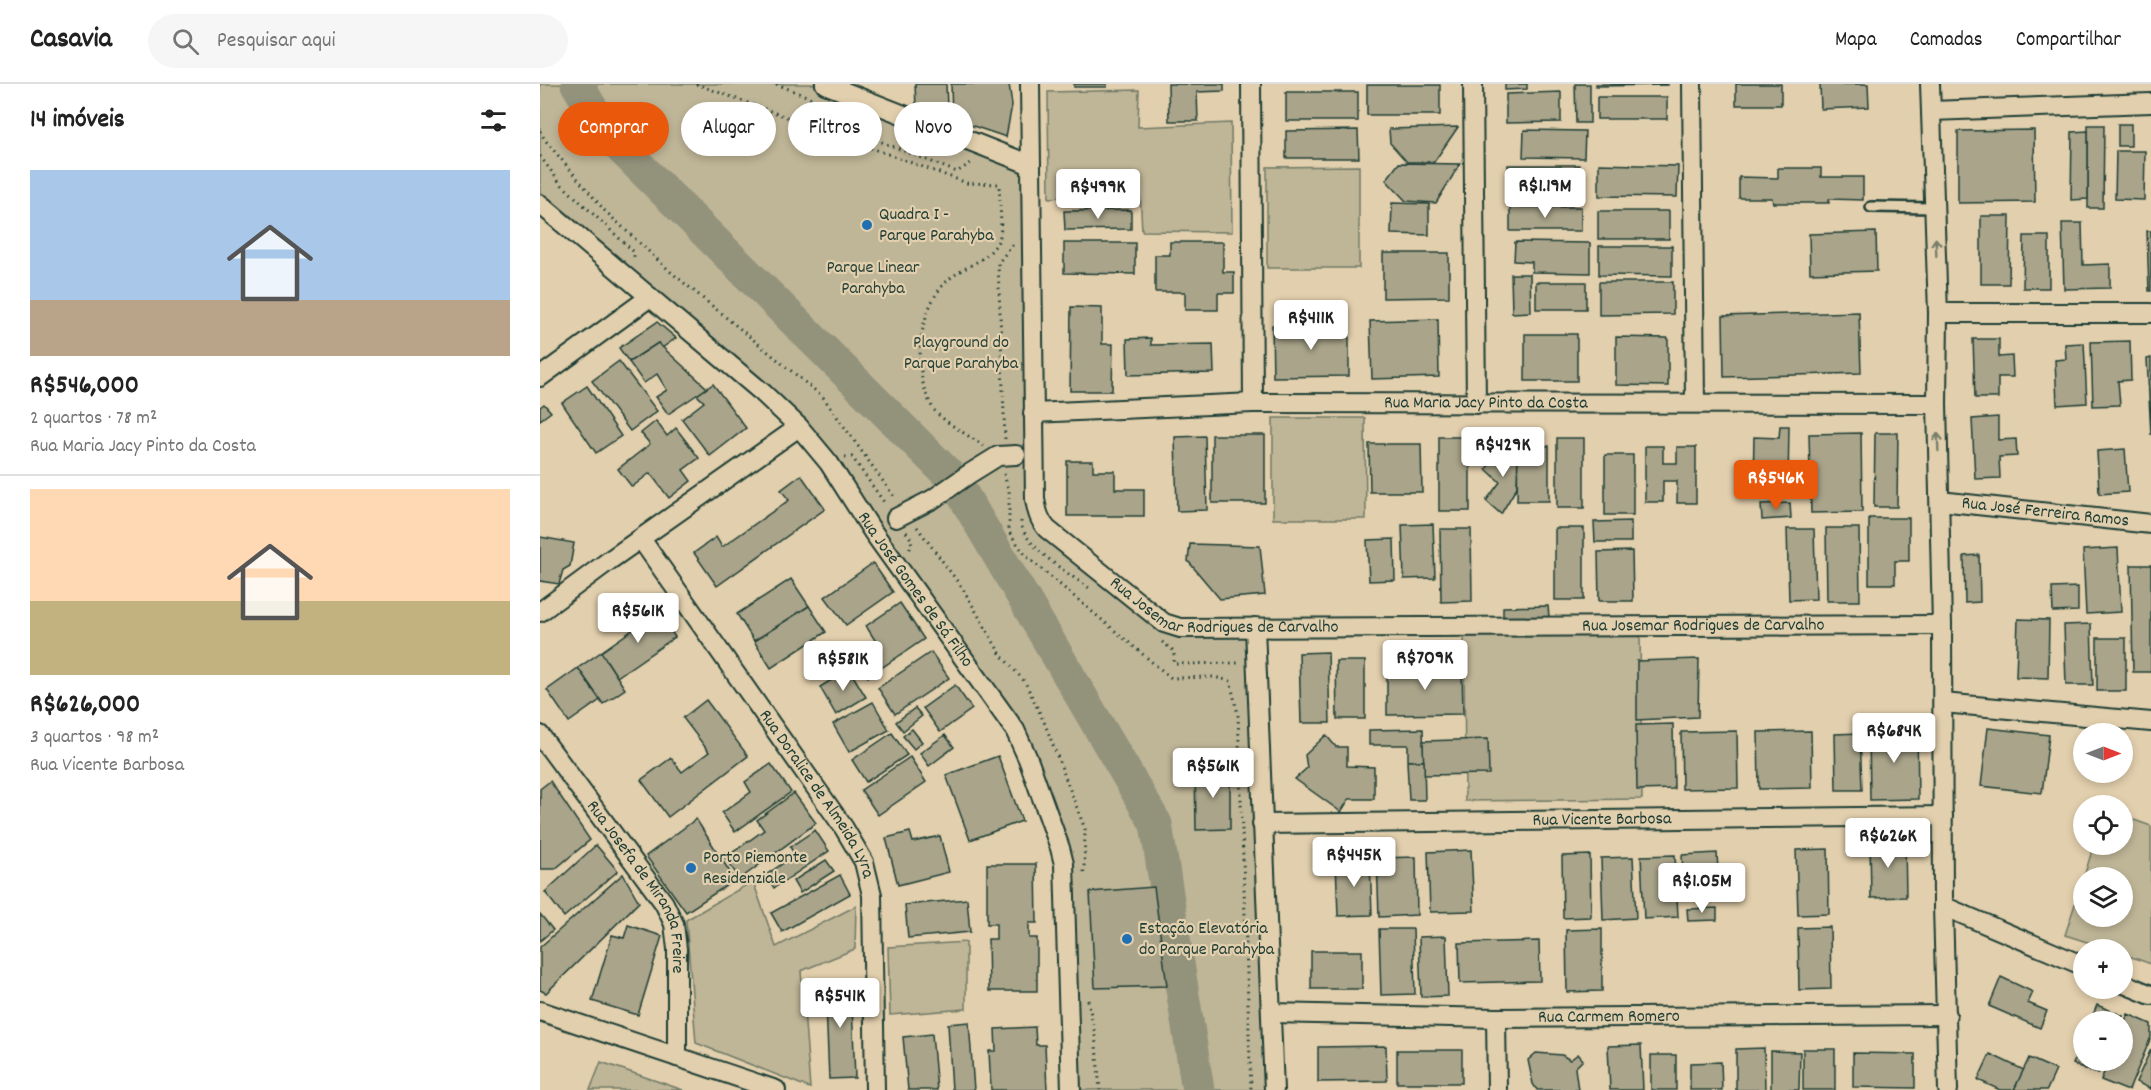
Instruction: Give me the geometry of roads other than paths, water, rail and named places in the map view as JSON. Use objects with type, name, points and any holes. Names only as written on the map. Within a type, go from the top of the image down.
[{"type":"street","name":"Rua Josemar Rodrigues de Carvalho","points":[[1030,84],[1033,412],[1035,499],[1039,519],[1047,529],[1164,623],[1180,628],[1942,625]]},
{"type":"street","points":[[1251,84],[1253,403]]},
{"type":"street","points":[[1473,84],[1476,404]]},
{"type":"street","points":[[1692,84],[1695,402]]},
{"type":"street","points":[[1930,84],[1938,313],[1937,405],[1948,1090]]},
{"type":"street","points":[[827,89],[1031,165]]},
{"type":"street","points":[[1931,111],[2151,103]]},
{"type":"street","name":"Rua José Gomes de Sá Filho","points":[[540,204],[763,393],[799,427],[829,463],[873,532],[988,692],[1021,742],[1064,864],[1071,1090]]},
{"type":"street","points":[[540,377],[650,297]]},
{"type":"street","points":[[1938,313],[2151,313]]},
{"type":"street","name":"Rua Maria Jacy Pinto da Costa","points":[[1033,412],[1253,403],[1695,402],[1937,405]]},
{"type":"street","points":[[540,612],[799,427]]},
{"type":"street","points":[[896,518],[933,499],[998,456],[1016,455]]},
{"type":"street","name":"Rua José Ferreira Ramos","points":[[1940,501],[2151,524]]},
{"type":"street","name":"Rua Doralice de Almeida Lyra","points":[[641,539],[844,828],[864,862],[872,895],[875,1090]]},
{"type":"street","points":[[1255,627],[1274,1090]]},
{"type":"street","points":[[1943,703],[2151,722]]},
{"type":"street","name":"Rua Josefa de Miranda Freire","points":[[540,735],[664,903],[674,924],[678,959],[677,1058]]},
{"type":"street","name":"Rua Vicente Barbosa","points":[[1262,824],[1943,816]]},
{"type":"street","points":[[1944,906],[2073,961]]},
{"type":"street","points":[[2133,987],[2151,995]]},
{"type":"street","points":[[540,1011],[776,1090]]},
{"type":"street","name":"Rua Carmem Romero","points":[[1271,1013],[1496,1018],[1947,1015]]},
{"type":"street","points":[[1496,1018],[1497,1090]]},
{"type":"lane","points":[[1871,207],[1934,208]]},
{"type":"waterway","points":[[577,84],[607,134],[955,481],[1156,824],[1198,1090]]},
{"type":"place","name":"Quadra I - Parque Parahyba","points":[[867,225]]},
{"type":"place","name":"Porto Piemonte Residenziale","points":[[691,868]]},
{"type":"place","name":"Estação Elevatória do Parque Parahyba","points":[[1127,939]]},
{"type":"park label","name":"Parque Linear Parahyba","points":[[873,278]]},
{"type":"park label","name":"Playground do Parque Parahyba","points":[[961,353]]}]
